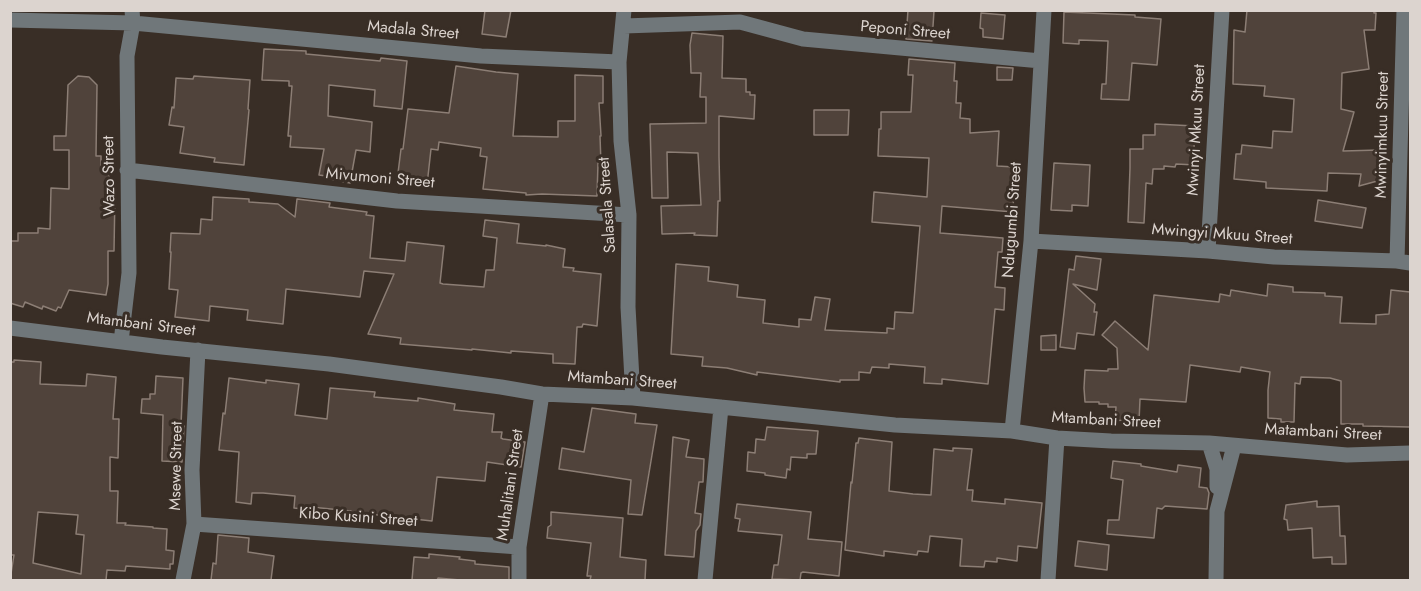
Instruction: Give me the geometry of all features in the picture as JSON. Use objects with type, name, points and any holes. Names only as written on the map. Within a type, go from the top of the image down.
[{"type":"street","name":"Salasala Street","points":[[624,10],[619,62],[621,141],[629,215],[628,307],[633,398]]},
{"type":"street","name":"Ndugumbi Street","points":[[1012,431],[1031,241],[1044,10]]},
{"type":"street","name":"Mwinyi Mkuu Street","points":[[1208,251],[1222,10]]},
{"type":"street","name":"Mwinyimkuu Street","points":[[1404,10],[1404,262]]},
{"type":"street","name":"Madala Street","points":[[10,20],[133,17],[481,56],[619,62]]},
{"type":"street","name":"Wazo Street","points":[[121,342],[129,273],[127,56],[133,17]]},
{"type":"street","name":"Peponi Street","points":[[624,26],[740,22],[803,39],[1041,61]]},
{"type":"street","name":"Mivumoni Street","points":[[128,170],[397,201],[629,215]]},
{"type":"street","name":"Mwingyi Mkuu Street","points":[[1031,241],[1274,257],[1404,262]]},
{"type":"street","name":"Mtambani Street","points":[[10,328],[329,364],[542,394],[633,398],[895,425],[1012,431],[1057,438],[1209,443],[1234,446]]},
{"type":"street","name":"Msewe Street","points":[[183,580],[194,524],[192,470],[198,350]]},
{"type":"street","name":"Muhalitani Street","points":[[519,580],[519,547],[542,394]]},
{"type":"street","points":[[705,580],[721,407]]},
{"type":"street","points":[[1048,580],[1057,438]]},
{"type":"street","points":[[1209,443],[1217,469],[1216,580]]},
{"type":"street","points":[[1217,511],[1234,446]]},
{"type":"street","name":"Matambani Street","points":[[1234,446],[1347,455],[1410,453]]},
{"type":"street","name":"Kibo Kusini Street","points":[[194,524],[519,547]]},
{"type":"building","points":[[485,10],[511,10],[506,37],[482,34]]},
{"type":"building","points":[[908,10],[934,11],[932,41],[906,39]]},
{"type":"building","points":[[1247,10],[1374,10],[1376,13],[1375,30],[1364,30],[1369,69],[1342,73],[1341,109],[1354,112],[1343,151],[1379,150],[1381,180],[1359,186],[1361,174],[1328,173],[1327,191],[1266,188],[1266,182],[1234,179],[1236,154],[1241,154],[1242,145],[1272,148],[1273,131],[1292,132],[1294,99],[1264,96],[1265,86],[1233,84],[1234,30],[1245,32]]},
{"type":"building","points":[[1064,12],[1135,15],[1135,17],[1161,19],[1157,65],[1132,63],[1129,100],[1101,99],[1102,84],[1106,84],[1108,41],[1079,40],[1079,44],[1063,43]]},
{"type":"building","points":[[981,13],[1005,15],[1003,39],[983,37],[983,29],[980,28]]},
{"type":"building","points":[[692,33],[723,36],[722,78],[746,79],[746,92],[755,95],[754,119],[719,116],[720,201],[718,201],[717,236],[694,235],[695,233],[662,234],[661,206],[701,205],[698,153],[667,152],[668,198],[652,198],[650,124],[706,123],[706,97],[700,97],[701,73],[691,73]]},
{"type":"building","points":[[264,49],[306,51],[306,54],[380,61],[381,58],[407,61],[402,109],[374,106],[375,90],[329,85],[328,116],[372,122],[370,152],[356,150],[350,183],[319,175],[324,149],[290,147],[291,136],[288,136],[292,86],[289,86],[289,81],[262,80]]},
{"type":"building","points":[[909,59],[955,63],[956,103],[961,103],[960,118],[970,119],[970,133],[999,131],[997,166],[1015,167],[1013,212],[942,206],[940,233],[1003,238],[1002,252],[998,252],[995,287],[1005,288],[1004,310],[995,309],[988,384],[942,379],[942,384],[924,383],[925,367],[889,364],[889,368],[872,367],[870,373],[859,372],[859,380],[840,380],[840,382],[757,372],[757,375],[727,368],[702,366],[703,357],[671,354],[676,264],[709,267],[708,281],[738,285],[737,297],[765,300],[763,323],[799,327],[799,319],[811,320],[815,297],[830,299],[825,330],[887,333],[887,328],[894,329],[895,312],[913,313],[920,226],[872,222],[874,192],[927,197],[929,158],[878,156],[881,112],[911,112],[913,75],[908,75]]},
{"type":"building","points":[[456,66],[518,74],[513,136],[558,137],[558,121],[575,121],[575,75],[603,76],[603,103],[599,103],[601,164],[598,163],[597,196],[526,195],[526,193],[483,189],[487,157],[480,156],[481,148],[439,142],[438,150],[431,149],[427,185],[397,181],[408,109],[449,113]]},
{"type":"building","points":[[997,67],[1013,68],[1012,80],[997,80]]},
{"type":"building","points":[[78,76],[89,77],[97,85],[96,156],[101,156],[101,171],[109,171],[110,192],[115,192],[114,251],[108,251],[106,295],[69,290],[61,308],[58,307],[56,311],[43,306],[42,309],[25,302],[23,307],[10,303],[10,241],[18,241],[18,233],[38,233],[38,228],[50,229],[51,188],[69,189],[69,150],[54,150],[54,136],[66,136],[68,85]]},
{"type":"building","points":[[194,76],[250,80],[244,165],[214,162],[215,158],[180,153],[184,127],[169,125],[172,107],[174,108],[176,78],[193,79]]},
{"type":"building","points":[[814,110],[849,110],[848,135],[814,135]]},
{"type":"building","points":[[1155,124],[1195,126],[1196,165],[1176,164],[1175,167],[1164,166],[1164,169],[1153,169],[1152,184],[1146,183],[1144,223],[1128,222],[1130,149],[1143,149],[1143,135],[1155,135]]},
{"type":"building","points":[[1054,163],[1090,165],[1088,206],[1072,205],[1072,211],[1051,210]]},
{"type":"building","points":[[213,197],[249,199],[249,202],[278,204],[295,217],[297,199],[330,203],[329,207],[367,212],[366,215],[374,216],[370,258],[405,261],[407,242],[444,246],[440,283],[443,284],[484,287],[486,270],[494,270],[497,238],[483,236],[485,220],[519,224],[517,243],[565,249],[563,267],[574,268],[573,271],[601,274],[597,326],[583,324],[582,327],[577,327],[575,364],[553,363],[553,354],[400,344],[401,338],[368,334],[394,274],[364,271],[360,297],[286,289],[283,324],[247,320],[248,310],[210,306],[209,321],[175,317],[178,290],[169,289],[171,233],[200,234],[201,219],[212,220]]},
{"type":"building","points":[[1318,200],[1366,208],[1362,228],[1315,221]]},
{"type":"building","points":[[1076,256],[1101,259],[1097,290],[1073,284],[1095,304],[1094,312],[1097,312],[1094,335],[1077,333],[1075,349],[1060,347],[1069,269],[1074,270]]},
{"type":"building","points":[[1268,284],[1293,287],[1293,292],[1325,293],[1325,296],[1342,297],[1340,323],[1376,324],[1376,315],[1389,314],[1391,290],[1410,292],[1410,427],[1341,424],[1341,381],[1330,378],[1301,377],[1300,384],[1295,383],[1294,422],[1281,422],[1281,419],[1268,418],[1270,372],[1241,367],[1240,372],[1190,365],[1186,402],[1140,399],[1139,422],[1115,420],[1116,407],[1108,407],[1108,404],[1099,404],[1099,402],[1085,402],[1085,370],[1118,369],[1117,348],[1102,335],[1115,321],[1148,350],[1154,295],[1219,302],[1220,294],[1230,296],[1231,290],[1267,296]]},
{"type":"building","points":[[1056,335],[1056,350],[1041,350],[1041,336]]},
{"type":"building","points":[[14,360],[41,362],[40,384],[86,386],[87,374],[116,377],[113,419],[119,419],[118,458],[110,457],[110,491],[118,491],[117,523],[167,529],[166,550],[174,551],[173,564],[170,564],[170,569],[126,566],[125,571],[107,570],[106,580],[10,580],[14,555],[10,555],[10,362]],"holes":[[[38,512],[78,515],[76,534],[84,535],[81,574],[33,563]]]},
{"type":"building","points":[[156,376],[183,378],[182,462],[162,461],[163,415],[141,413],[142,399],[150,399],[150,394],[155,394]]},
{"type":"building","points":[[229,378],[266,383],[266,380],[299,384],[295,415],[327,419],[330,388],[375,392],[374,397],[418,401],[418,398],[455,404],[454,410],[494,414],[492,432],[502,432],[501,438],[503,439],[525,442],[521,467],[487,462],[485,481],[437,477],[432,521],[311,507],[311,510],[294,508],[295,496],[252,493],[251,504],[236,502],[239,452],[219,450]]},
{"type":"building","points":[[592,408],[636,414],[635,423],[657,425],[642,515],[628,514],[631,480],[559,469],[562,448],[584,452]]},
{"type":"building","points":[[767,427],[818,431],[816,454],[807,454],[807,458],[791,457],[790,470],[787,469],[786,478],[747,471],[748,452],[755,453],[756,439],[765,440]]},
{"type":"building","points":[[673,437],[689,440],[686,457],[704,459],[703,482],[699,482],[695,513],[701,514],[700,525],[696,531],[694,557],[665,555]]},
{"type":"building","points":[[859,438],[892,442],[889,491],[913,494],[931,495],[934,449],[953,451],[953,448],[972,449],[967,490],[973,490],[972,501],[1005,504],[1005,499],[1042,503],[1037,548],[1018,546],[1017,561],[997,558],[997,562],[985,561],[984,567],[960,566],[962,539],[930,536],[928,552],[918,551],[917,555],[884,551],[884,556],[845,550],[851,482],[856,443]]},
{"type":"building","points":[[1113,461],[1177,472],[1178,465],[1201,468],[1199,487],[1207,488],[1209,493],[1207,509],[1165,506],[1162,509],[1157,508],[1154,538],[1107,534],[1108,520],[1119,520],[1123,480],[1111,478]]},
{"type":"building","points":[[1317,501],[1317,507],[1339,506],[1340,536],[1345,536],[1346,564],[1332,564],[1332,557],[1313,558],[1312,528],[1288,530],[1287,520],[1284,519],[1286,505]]},
{"type":"building","points":[[737,504],[811,512],[808,539],[842,542],[839,576],[803,572],[800,580],[772,579],[774,565],[778,565],[782,535],[738,531],[740,519],[735,518]]},
{"type":"building","points":[[551,512],[623,518],[620,557],[646,560],[645,580],[590,580],[591,576],[587,576],[591,543],[547,538],[548,527],[551,525]]},
{"type":"building","points":[[218,535],[249,538],[248,552],[274,556],[271,580],[211,580],[213,563],[216,564]]},
{"type":"building","points":[[1078,541],[1109,545],[1107,570],[1075,566]]},
{"type":"building","points":[[429,554],[460,557],[459,559],[475,561],[475,564],[509,567],[509,580],[438,578],[437,580],[412,580],[414,557],[429,558]]}]
